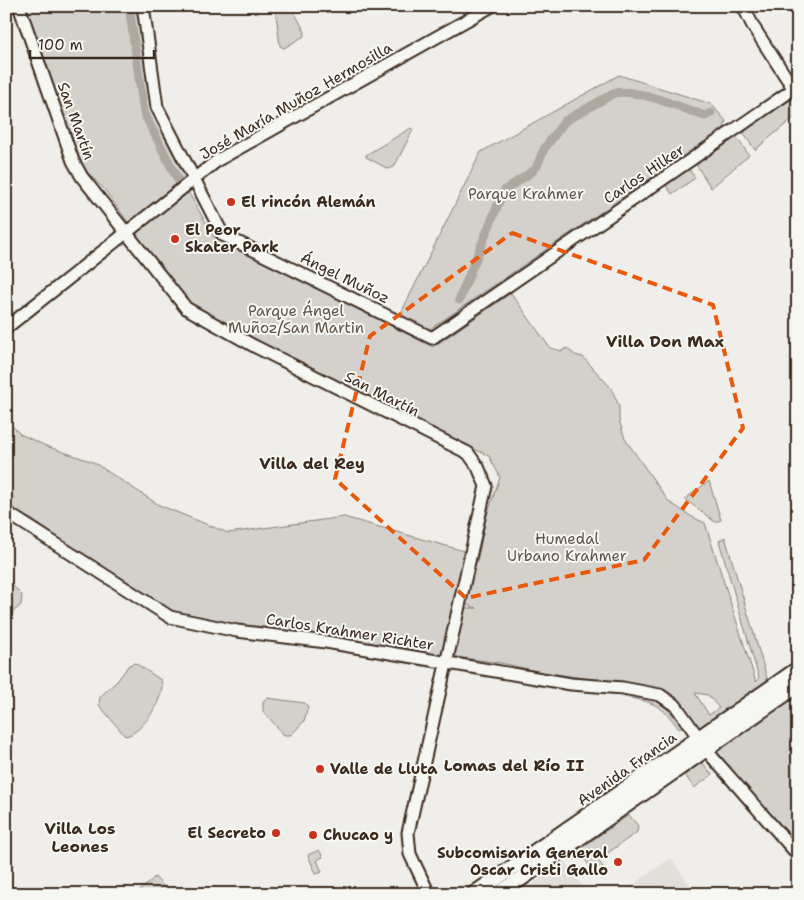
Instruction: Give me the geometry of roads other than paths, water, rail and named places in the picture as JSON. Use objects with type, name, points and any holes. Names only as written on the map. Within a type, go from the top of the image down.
[{"type":"main road","name":"Avenida Francia","points":[[703,744],[798,669]]},
{"type":"main road","name":"Avenida Francia","points":[[474,894],[610,808],[703,744],[798,685]]},
{"type":"main road","name":"Avenida Francia","points":[[499,894],[610,808]]},
{"type":"street","name":"San Martín","points":[[19,6],[73,161],[82,177],[128,232],[186,308],[254,346],[468,453],[478,467],[486,486],[408,839],[410,854],[429,894]]},
{"type":"street","name":"Ángel Muñoz","points":[[144,6],[157,107],[192,180],[223,235],[432,338]]},
{"type":"street","name":"José María Muñoz Hermosilla","points":[[6,328],[218,160],[492,6]]},
{"type":"street","points":[[743,6],[754,28],[796,90]]},
{"type":"street","name":"Carlos Hilker","points":[[432,338],[796,90]]},
{"type":"street","name":"Carlos Krahmer Richter","points":[[6,512],[170,617],[237,631],[326,642],[571,684],[653,693],[667,699],[676,706],[703,744],[798,855]]},
{"type":"waterway","points":[[129,6],[144,113],[178,180]]},
{"type":"waterway","points":[[537,166],[544,149],[565,121],[614,93],[635,93],[705,116],[711,113]]},
{"type":"waterway","points":[[459,300],[505,190],[533,171]]},
{"type":"place","name":"El rincón Alemán","points":[[231,202]]},
{"type":"place","name":"El Peor Skater Park","points":[[175,239]]},
{"type":"place","name":"Valle de Lluta","points":[[320,769]]},
{"type":"place","name":"El Secreto","points":[[276,833]]},
{"type":"place","name":"Chucao y","points":[[313,835]]},
{"type":"place","name":"Subcomisaria General Oscar Cristi Gallo","points":[[618,862]]},
{"type":"district","name":"Villa Don Max","points":[[665,341]]},
{"type":"district","name":"Villa del Rey","points":[[312,463]]},
{"type":"district","name":"Lomas del Río II","points":[[514,765]]},
{"type":"district","name":"Villa Los Leones","points":[[80,837]]},
{"type":"park label","name":"Parque Krahmer","points":[[526,194]]},
{"type":"park label","name":"Parque Ángel Muñoz/San Martin","points":[[296,320]]},
{"type":"park label","name":"Humedal Urbano Krahmer","points":[[567,548]]}]
